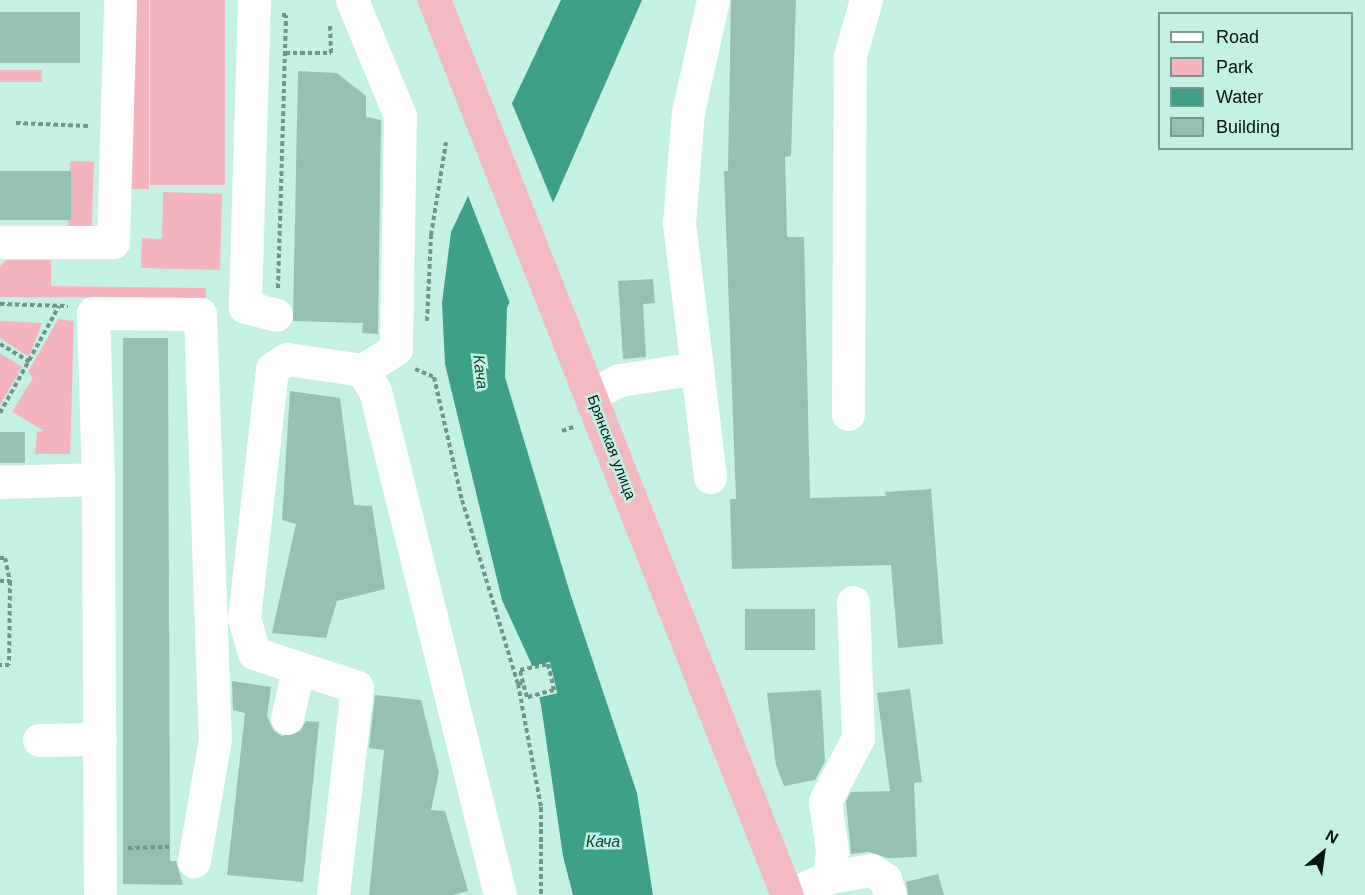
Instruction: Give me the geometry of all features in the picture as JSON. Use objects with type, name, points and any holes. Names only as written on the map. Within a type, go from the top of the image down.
[{"type":"highway","name":"Брянская улица","points":[[434,0],[479,116],[549,284],[788,895]]},
{"type":"lane","points":[[0,242],[112,242],[120,0]]},
{"type":"lane","points":[[254,0],[245,307],[276,315]]},
{"type":"lane","points":[[352,0],[400,116],[396,349],[368,380]]},
{"type":"lane","points":[[710,477],[679,223],[688,112],[713,0]]},
{"type":"lane","points":[[848,414],[849,56],[866,0]]},
{"type":"lane","points":[[100,895],[98,479],[93,313],[200,314],[215,739],[197,854]]},
{"type":"lane","points":[[333,895],[357,687],[298,670],[254,653],[244,618],[272,369],[287,359],[368,380]]},
{"type":"lane","points":[[591,394],[620,380],[697,368]]},
{"type":"lane","points":[[368,380],[500,895]]},
{"type":"lane","points":[[0,482],[98,479]]},
{"type":"lane","points":[[830,877],[832,851],[825,801],[858,738],[853,602]]},
{"type":"lane","points":[[287,718],[298,670]]},
{"type":"lane","points":[[39,740],[100,739]]},
{"type":"lane","points":[[788,895],[830,877],[871,870],[885,879],[890,895]]},
{"type":"path","points":[[280,259],[286,22]]},
{"type":"path","points":[[285,53],[331,53],[330,24]]},
{"type":"path","points":[[16,123],[116,127]]},
{"type":"path","points":[[425,329],[431,235],[446,142]]},
{"type":"path","points":[[0,304],[59,306],[0,413]]},
{"type":"path","points":[[0,344],[30,362]]},
{"type":"path","points":[[417,368],[419,359]]},
{"type":"path","points":[[368,380],[417,368],[434,377],[462,500],[520,684],[541,807],[541,895]]},
{"type":"path","points":[[0,558],[5,558],[10,581],[9,665],[0,665]]},
{"type":"path","points":[[0,580],[10,581]]},
{"type":"path","points":[[548,664],[554,690],[527,697],[520,684],[520,670],[548,664]]},
{"type":"path","points":[[101,848],[197,854]]},
{"type":"green space","points":[[131,0],[149,0],[149,189],[131,189]]},
{"type":"green space","points":[[150,0],[225,0],[225,185],[150,185]]},
{"type":"green space","points":[[0,70],[42,70],[42,82],[0,82]]},
{"type":"green space","points":[[70,161],[94,162],[92,232],[68,231]]},
{"type":"green space","points":[[163,192],[222,194],[220,270],[141,268],[142,238],[162,239]]},
{"type":"green space","points":[[6,260],[51,260],[51,286],[206,288],[206,298],[0,297],[0,266]]},
{"type":"green space","points":[[58,319],[74,321],[70,454],[35,454],[37,432],[44,431],[12,412],[33,378],[28,372]]},
{"type":"green space","points":[[0,321],[42,323],[29,357],[0,338]]},
{"type":"green space","points":[[0,353],[22,367],[0,405]]},
{"type":"water","name":"Кача","points":[[561,0],[642,0],[507,308],[505,377],[570,593],[637,793],[653,895],[573,895],[563,856],[541,705],[531,663],[502,600],[445,364],[442,303],[451,232]]},
{"type":"pier","points":[[511,101],[554,205],[511,306],[467,193]]},
{"type":"pier","points":[[550,662],[557,693],[537,698],[530,667]]},
{"type":"building","points":[[731,0],[796,0],[791,156],[785,157],[787,237],[804,237],[810,498],[886,496],[885,492],[931,489],[943,644],[898,648],[891,565],[732,569],[730,499],[736,499],[724,171],[728,171]]},
{"type":"building","points":[[0,12],[80,12],[80,63],[0,63]]},
{"type":"building","points":[[298,71],[337,73],[366,96],[366,117],[381,120],[378,334],[362,333],[363,323],[293,321]]},
{"type":"building","points":[[0,171],[71,171],[71,220],[0,220]]},
{"type":"building","points":[[653,279],[655,303],[643,304],[646,357],[623,359],[618,281]]},
{"type":"building","points":[[123,338],[168,338],[170,861],[176,861],[183,885],[123,884]]},
{"type":"building","points":[[290,391],[340,398],[354,505],[372,506],[385,589],[337,601],[326,638],[272,633],[296,524],[282,520]]},
{"type":"building","points":[[0,432],[25,432],[25,463],[0,463]]},
{"type":"building","points":[[745,609],[815,609],[815,650],[745,650]]},
{"type":"building","points":[[232,681],[271,687],[267,716],[274,731],[282,736],[300,731],[306,721],[319,722],[303,882],[227,875],[245,713],[233,710]]},
{"type":"building","points":[[910,689],[922,782],[914,783],[917,857],[887,858],[869,852],[851,854],[846,801],[851,792],[890,791],[877,693]]},
{"type":"building","points":[[821,690],[825,761],[815,780],[784,786],[776,765],[767,693]]},
{"type":"building","points":[[375,695],[421,700],[439,772],[431,810],[445,811],[468,891],[453,895],[369,895],[384,750],[369,748]]},
{"type":"building","points":[[938,874],[944,895],[908,895],[906,882]]}]
